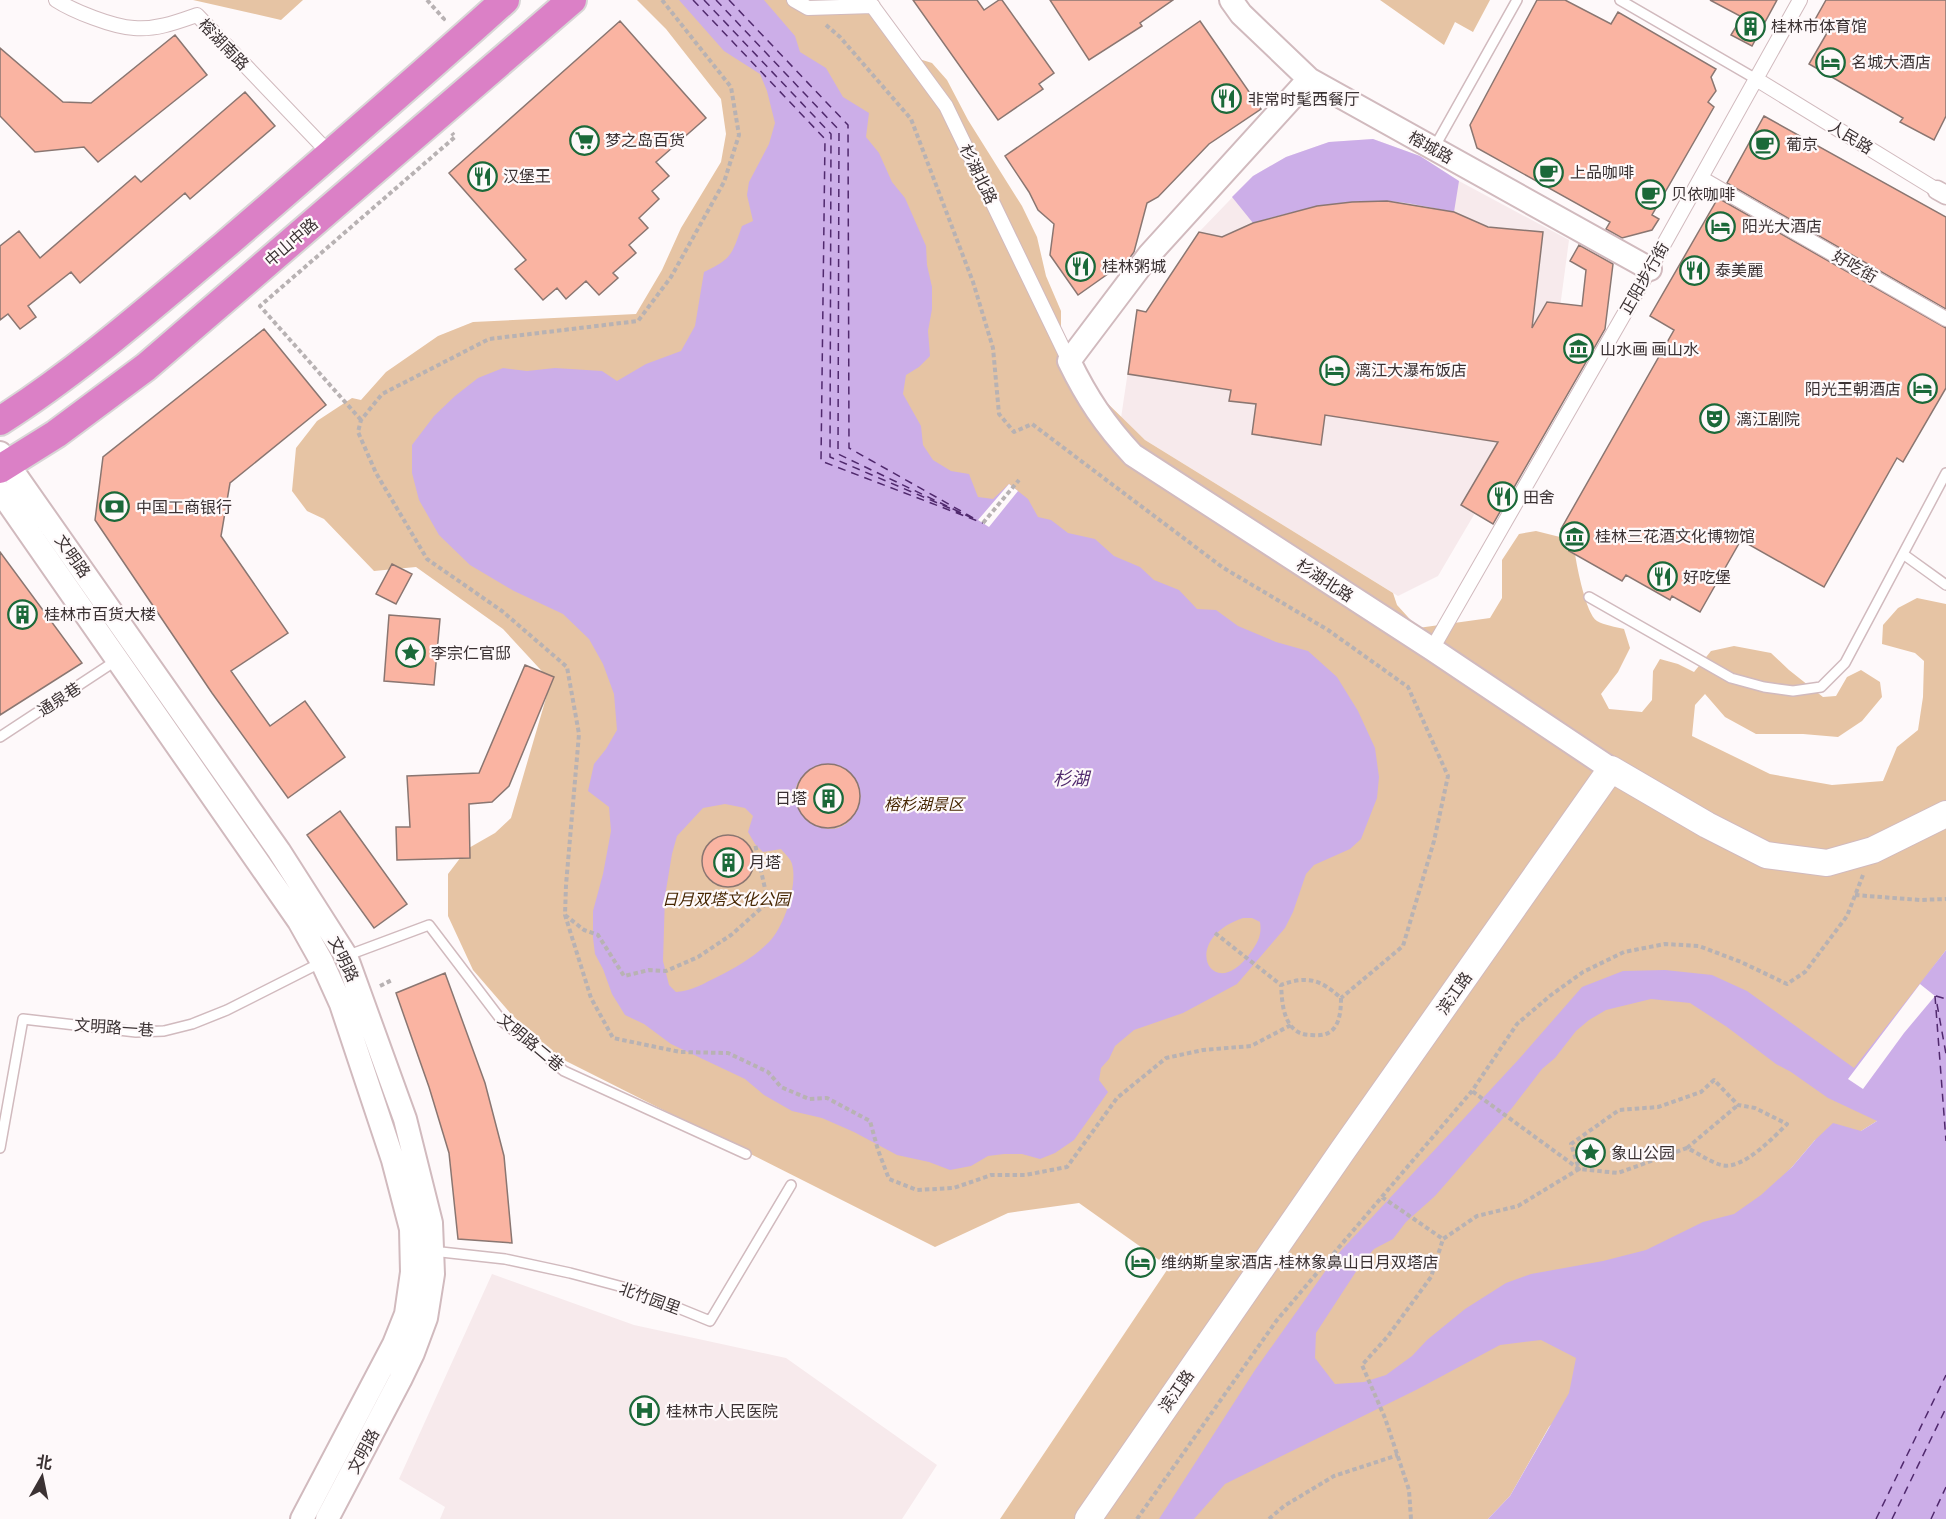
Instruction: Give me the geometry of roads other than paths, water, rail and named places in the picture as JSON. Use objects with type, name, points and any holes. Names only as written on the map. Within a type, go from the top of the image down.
[{"type":"highway","points":[[0,421],[32,401],[120,334],[505,0]]},
{"type":"highway","name":"中山中路","points":[[3,462],[56,434],[146,367],[572,0]]},
{"type":"main road","points":[[1611,769],[1707,825],[1766,855],[1827,863],[1873,850],[1946,814]]},
{"type":"main road","name":"滨江路","points":[[1088,1519],[1343,1150],[1611,769]]},
{"type":"street","name":"榕湖南路","points":[[56,0],[68,8],[95,18],[134,28],[168,25],[197,15],[330,154]]},
{"type":"street","points":[[794,0],[808,8],[871,3]]},
{"type":"street","name":"榕城路","points":[[1231,0],[1242,14],[1309,79],[1650,269]]},
{"type":"street","name":"正阳步行街","points":[[1432,650],[1650,269],[1800,0]]},
{"type":"street","name":"杉湖北路","points":[[871,3],[946,106],[1084,393],[1106,426],[1132,455],[1611,769]]},
{"type":"street","points":[[1069,361],[1149,255],[1309,79]]},
{"type":"street","name":"人民路","points":[[1756,79],[1941,192]]},
{"type":"street","name":"好吃街","points":[[1701,178],[1946,319]]},
{"type":"street","name":"文明路","points":[[3,462],[279,851],[346,956],[405,1119],[429,1214],[433,1274],[426,1318],[413,1353],[327,1519]]},
{"type":"street","name":"文明路","points":[[0,491],[299,921],[322,962],[341,1004],[393,1160],[411,1229],[412,1272],[406,1314],[394,1344],[302,1519]]},
{"type":"lane","points":[[1434,148],[1517,0]]},
{"type":"lane","points":[[1620,0],[1756,79]]},
{"type":"lane","points":[[1589,597],[1731,678],[1764,687],[1793,691],[1821,687],[1845,663],[1946,473]]},
{"type":"lane","points":[[1903,554],[1946,585]]},
{"type":"lane","name":"通泉巷","points":[[0,737],[117,660]]},
{"type":"lane","name":"文明路二巷","points":[[346,956],[429,925],[502,1021],[564,1071],[746,1154]]},
{"type":"lane","name":"文明路一巷","points":[[0,1148],[23,1019],[136,1032],[164,1031],[192,1024],[226,1010],[322,962]]},
{"type":"lane","name":"北竹园里","points":[[432,1251],[505,1259],[570,1273],[634,1290],[710,1322],[791,1185]]},
{"type":"water","name":"杉湖","points":[[679,0],[764,0],[795,36],[800,52],[826,68],[843,97],[869,113],[866,137],[879,153],[892,182],[905,198],[926,246],[932,287],[932,309],[928,331],[930,356],[906,375],[903,394],[921,426],[923,445],[933,460],[951,471],[969,474],[978,497],[993,499],[1009,484],[1028,499],[1038,517],[1051,520],[1068,533],[1095,539],[1114,556],[1140,567],[1154,580],[1179,590],[1197,609],[1216,610],[1238,626],[1276,642],[1308,651],[1337,677],[1358,711],[1375,748],[1379,777],[1377,798],[1361,839],[1350,849],[1314,865],[1306,874],[1285,928],[1237,984],[1183,1013],[1134,1030],[1115,1046],[1109,1059],[1101,1068],[1099,1080],[1108,1092],[1074,1140],[1055,1153],[1040,1159],[1022,1154],[1004,1154],[988,1156],[971,1166],[950,1170],[929,1162],[897,1155],[822,1118],[792,1111],[764,1095],[745,1079],[671,1044],[644,1024],[625,1015],[612,994],[595,954],[593,938],[593,911],[611,831],[609,807],[588,791],[594,764],[617,730],[614,694],[603,664],[589,639],[563,614],[514,591],[470,565],[439,535],[419,500],[412,473],[412,445],[434,416],[478,378],[503,368],[527,371],[555,368],[602,371],[617,381],[646,364],[681,351],[695,326],[704,272],[730,255],[742,226],[753,221],[747,195],[749,182],[769,144],[775,123],[760,74],[724,51]],"holes":[[[822,765],[847,773],[858,785],[860,792],[857,810],[845,825],[831,829],[817,826],[805,816],[797,804],[796,789],[803,776]],[[725,804],[745,808],[753,816],[748,832],[755,844],[763,852],[781,849],[791,862],[793,883],[780,926],[769,942],[745,961],[719,976],[693,988],[676,992],[669,985],[663,961],[665,896],[677,836],[703,808]],[[1243,918],[1252,918],[1260,922],[1256,945],[1237,967],[1224,973],[1214,971],[1208,964],[1207,953],[1211,940],[1223,928]]]},
{"type":"water","points":[[1373,139],[1420,156],[1459,181],[1454,212],[1402,203],[1368,201],[1318,207],[1253,223],[1232,197],[1253,176],[1286,157],[1329,142]]},
{"type":"water","points":[[1946,950],[1946,1519],[1488,1519],[1510,1496],[1569,1393],[1576,1358],[1541,1340],[1500,1345],[1416,1390],[1225,1484],[1194,1519],[1159,1519],[1255,1370],[1336,1256],[1519,1059],[1582,987],[1623,971],[1665,970],[1712,975],[1747,991],[1854,1068]],"holes":[[[1651,999],[1690,1003],[1828,1098],[1877,1121],[1861,1131],[1833,1123],[1792,1167],[1761,1195],[1734,1214],[1703,1222],[1646,1250],[1603,1261],[1531,1274],[1506,1283],[1465,1309],[1427,1340],[1412,1356],[1386,1375],[1364,1382],[1335,1384],[1315,1358],[1316,1333],[1359,1267],[1374,1249],[1393,1239],[1406,1222],[1435,1196],[1576,1031],[1606,1010]]]},
{"type":"place","name":"桂林市体育馆","points":[[1750,26]]},
{"type":"place","name":"名城大酒店","points":[[1830,62]]},
{"type":"place","name":"非常时髦西餐厅","points":[[1227,99]]},
{"type":"place","name":"梦之岛百货","points":[[584,140]]},
{"type":"place","name":"葡京","points":[[1765,144]]},
{"type":"place","name":"上品咖啡","points":[[1549,172]]},
{"type":"place","name":"汉堡王","points":[[482,176]]},
{"type":"place","name":"贝依咖啡","points":[[1650,194]]},
{"type":"place","name":"阳光大酒店","points":[[1721,226]]},
{"type":"place","name":"桂林粥城","points":[[1081,266]]},
{"type":"place","name":"泰美麗","points":[[1694,270]]},
{"type":"place","name":"山水画 画山水","points":[[1579,349]]},
{"type":"place","name":"漓江大瀑布饭店","points":[[1334,370]]},
{"type":"place","name":"阳光王朝酒店","points":[[1922,389]]},
{"type":"place","name":"漓江剧院","points":[[1715,419]]},
{"type":"place","name":"田舍","points":[[1502,497]]},
{"type":"place","name":"中国工商银行","points":[[115,507]]},
{"type":"place","name":"桂林三花酒文化博物馆","points":[[1574,536]]},
{"type":"place","name":"好吃堡","points":[[1662,577]]},
{"type":"place","name":"桂林市百货大楼","points":[[23,614]]},
{"type":"place","name":"李宗仁官邸","points":[[410,653]]},
{"type":"place","name":"日塔","points":[[828,798]]},
{"type":"place","name":"月塔","points":[[728,862]]},
{"type":"place","name":"象山公园","points":[[1590,1153]]},
{"type":"place","name":"维纳斯皇家酒店-桂林象鼻山日月双塔店","points":[[1140,1262]]},
{"type":"place","name":"桂林市人民医院","points":[[645,1411]]},
{"type":"park label","name":"榕杉湖景区","points":[[924,804]]},
{"type":"park label","name":"日月双塔文化公园","points":[[726,899]]}]
